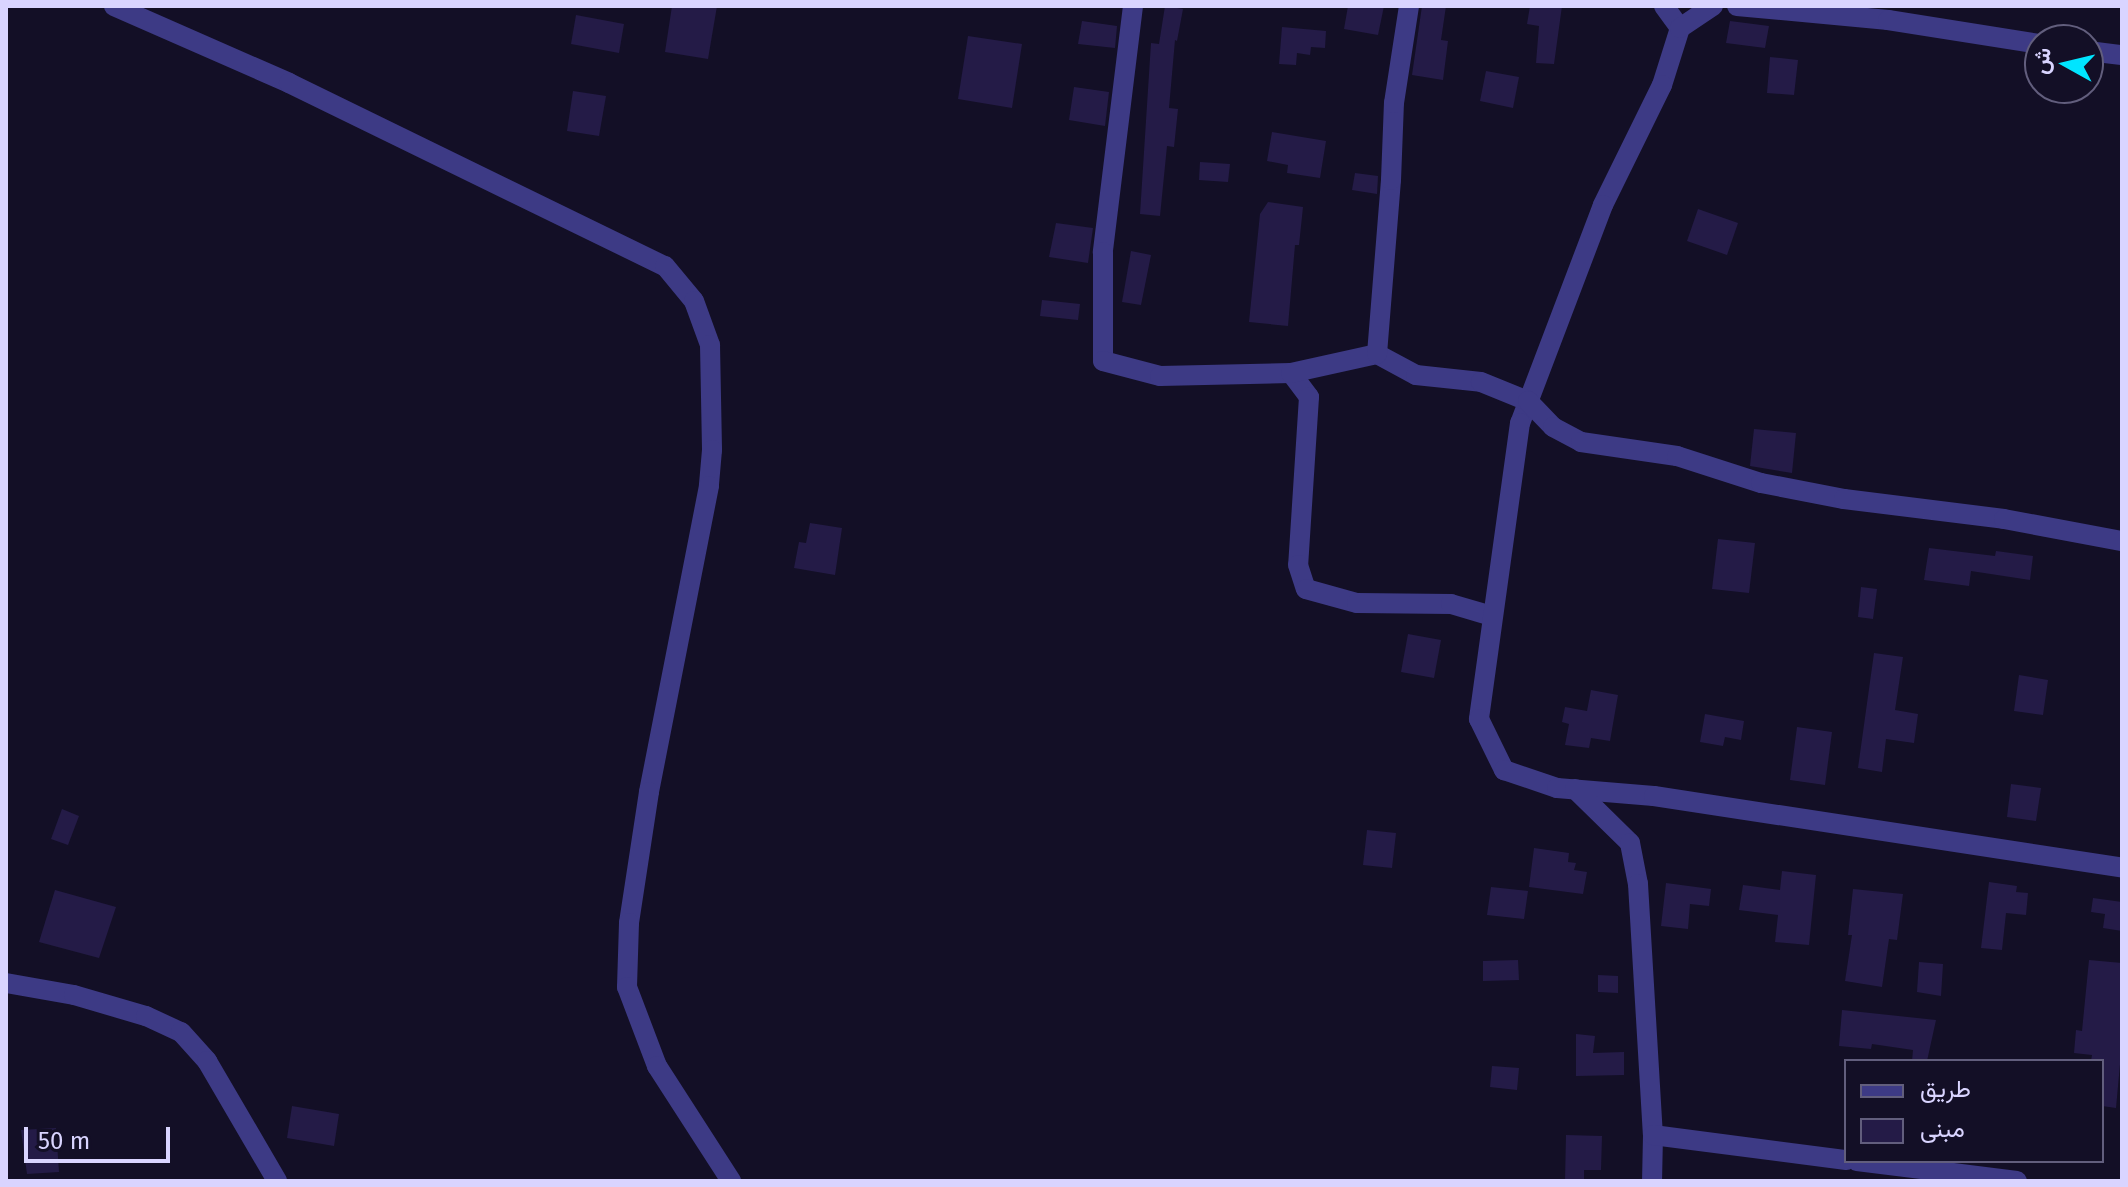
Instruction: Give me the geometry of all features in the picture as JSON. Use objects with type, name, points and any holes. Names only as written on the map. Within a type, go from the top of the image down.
[{"type":"street","points":[[114,6],[289,83],[665,266],[694,301],[710,345],[712,450],[709,486],[649,792],[629,923],[627,987],[657,1066],[731,1181]]},
{"type":"street","points":[[1133,6],[1103,252],[1103,361],[1160,376],[1291,373],[1377,354],[1416,375],[1481,382],[1528,401],[1553,427],[1581,442],[1677,456],[1761,483],[1844,499],[2004,519],[2122,541]]},
{"type":"street","points":[[1377,354],[1394,103],[1409,6]]},
{"type":"street","points":[[1664,6],[1680,28]]},
{"type":"street","points":[[1713,6],[1680,28],[1662,85],[1603,205],[1520,423],[1479,719],[1504,770],[1557,788],[1654,796],[2122,868]]},
{"type":"street","points":[[1737,6],[1842,11],[2024,41]]},
{"type":"street","points":[[1291,373],[1309,397],[1298,565],[1306,589],[1357,603],[1451,604],[1492,616]]},
{"type":"street","points":[[1575,789],[1630,843],[1638,884],[1653,1135],[1652,1181]]},
{"type":"street","points":[[6,983],[74,995],[146,1016],[181,1032],[207,1061],[277,1181]]},
{"type":"street","points":[[1653,1135],[1844,1160]]},
{"type":"street","points":[[1873,1163],[2017,1181]]},
{"type":"building","points":[[672,6],[717,6],[708,59],[665,52]]},
{"type":"building","points":[[1165,6],[1183,9],[1175,40],[1169,108],[1178,109],[1174,147],[1167,146],[1160,216],[1140,214],[1151,43],[1159,44]]},
{"type":"building","points":[[1348,6],[1384,6],[1378,35],[1344,29]]},
{"type":"building","points":[[1422,6],[1446,6],[1441,40],[1448,41],[1443,80],[1412,75]]},
{"type":"building","points":[[1530,6],[1562,6],[1554,64],[1536,63],[1539,26],[1527,24]]},
{"type":"building","points":[[576,15],[624,24],[619,53],[571,44]]},
{"type":"building","points":[[1082,21],[1117,26],[1115,48],[1078,44]]},
{"type":"building","points":[[1730,21],[1769,26],[1765,48],[1726,43]]},
{"type":"building","points":[[1282,27],[1326,31],[1325,48],[1311,47],[1310,55],[1297,53],[1296,65],[1279,64]]},
{"type":"building","points":[[968,36],[1022,44],[1012,108],[958,99]]},
{"type":"building","points":[[1770,57],[1798,60],[1794,95],[1767,93]]},
{"type":"building","points":[[1486,71],[1519,77],[1513,108],[1480,101]]},
{"type":"building","points":[[1074,87],[1109,92],[1105,126],[1069,120]]},
{"type":"building","points":[[573,91],[606,96],[599,136],[567,131]]},
{"type":"building","points":[[1272,132],[1326,141],[1320,178],[1287,173],[1288,165],[1267,161]]},
{"type":"building","points":[[1200,162],[1230,164],[1228,182],[1199,180]]},
{"type":"building","points":[[1355,173],[1378,176],[1377,194],[1352,190]]},
{"type":"building","points":[[1268,202],[1303,207],[1299,245],[1295,245],[1288,326],[1249,322],[1260,214]]},
{"type":"building","points":[[1698,209],[1738,223],[1727,255],[1687,241]]},
{"type":"building","points":[[1056,223],[1093,228],[1088,263],[1049,257]]},
{"type":"building","points":[[1131,251],[1151,255],[1141,305],[1122,302]]},
{"type":"building","points":[[1042,300],[1080,304],[1078,320],[1040,316]]},
{"type":"building","points":[[1754,429],[1796,433],[1792,473],[1750,466]]},
{"type":"building","points":[[810,523],[842,528],[835,575],[794,568],[799,542],[806,543]]},
{"type":"building","points":[[1718,539],[1755,543],[1749,593],[1712,589]]},
{"type":"building","points":[[1929,548],[1995,556],[1996,551],[2033,556],[2030,580],[1971,571],[1969,586],[1924,580]]},
{"type":"building","points":[[1861,587],[1877,589],[1873,619],[1858,617]]},
{"type":"building","points":[[1408,634],[1441,640],[1434,678],[1401,672]]},
{"type":"building","points":[[1874,653],[1903,657],[1895,710],[1918,714],[1914,743],[1886,739],[1882,772],[1858,768]]},
{"type":"building","points":[[2019,675],[2048,680],[2043,715],[2014,711]]},
{"type":"building","points":[[1591,690],[1618,695],[1610,741],[1591,738],[1589,748],[1565,745],[1569,724],[1562,722],[1565,707],[1587,711]]},
{"type":"building","points":[[1705,714],[1744,721],[1741,740],[1725,737],[1723,746],[1700,742]]},
{"type":"building","points":[[1797,727],[1832,732],[1825,785],[1790,780]]},
{"type":"building","points":[[2011,784],[2041,788],[2036,821],[2007,817]]},
{"type":"building","points":[[62,809],[79,816],[68,845],[51,839]]},
{"type":"building","points":[[1367,830],[1396,833],[1392,868],[1363,865]]},
{"type":"building","points":[[1534,848],[1569,853],[1568,862],[1576,863],[1574,870],[1587,872],[1583,894],[1529,887]]},
{"type":"building","points":[[1782,871],[1816,875],[1809,945],[1775,942],[1778,915],[1739,910],[1743,885],[1780,890]]},
{"type":"building","points":[[1989,882],[2017,886],[2016,892],[2028,893],[2026,915],[2006,913],[2002,950],[1981,948]]},
{"type":"building","points":[[1666,883],[1711,889],[1709,906],[1690,904],[1688,929],[1661,926]]},
{"type":"building","points":[[1491,887],[1528,891],[1524,919],[1487,915]]},
{"type":"building","points":[[1853,889],[1903,894],[1897,940],[1889,939],[1882,987],[1845,981],[1852,935],[1848,935]]},
{"type":"building","points":[[55,890],[116,907],[99,958],[39,942]]},
{"type":"building","points":[[2093,898],[2122,902],[2122,931],[2103,928],[2105,914],[2091,912]]},
{"type":"building","points":[[1518,960],[1519,980],[1483,981],[1483,961]]},
{"type":"building","points":[[2089,960],[2122,963],[2122,1042],[2116,1108],[2104,1106],[2104,1059],[2091,1059],[2092,1055],[2074,1053],[2076,1030],[2082,1031]]},
{"type":"building","points":[[1919,962],[1943,964],[1941,996],[1917,992]]},
{"type":"building","points":[[1598,975],[1618,976],[1618,993],[1598,992]]},
{"type":"building","points":[[1842,1010],[1936,1020],[1927,1059],[1912,1059],[1913,1050],[1872,1044],[1871,1049],[1839,1046]]},
{"type":"building","points":[[1576,1034],[1595,1036],[1593,1053],[1624,1052],[1624,1075],[1576,1076]]},
{"type":"building","points":[[1492,1066],[1519,1068],[1517,1090],[1490,1087]]},
{"type":"building","points":[[292,1106],[339,1114],[334,1146],[287,1138]]},
{"type":"building","points":[[56,1128],[59,1172],[27,1174],[21,1130]]},
{"type":"building","points":[[1566,1135],[1602,1136],[1601,1170],[1584,1170],[1584,1181],[1565,1181]]}]
